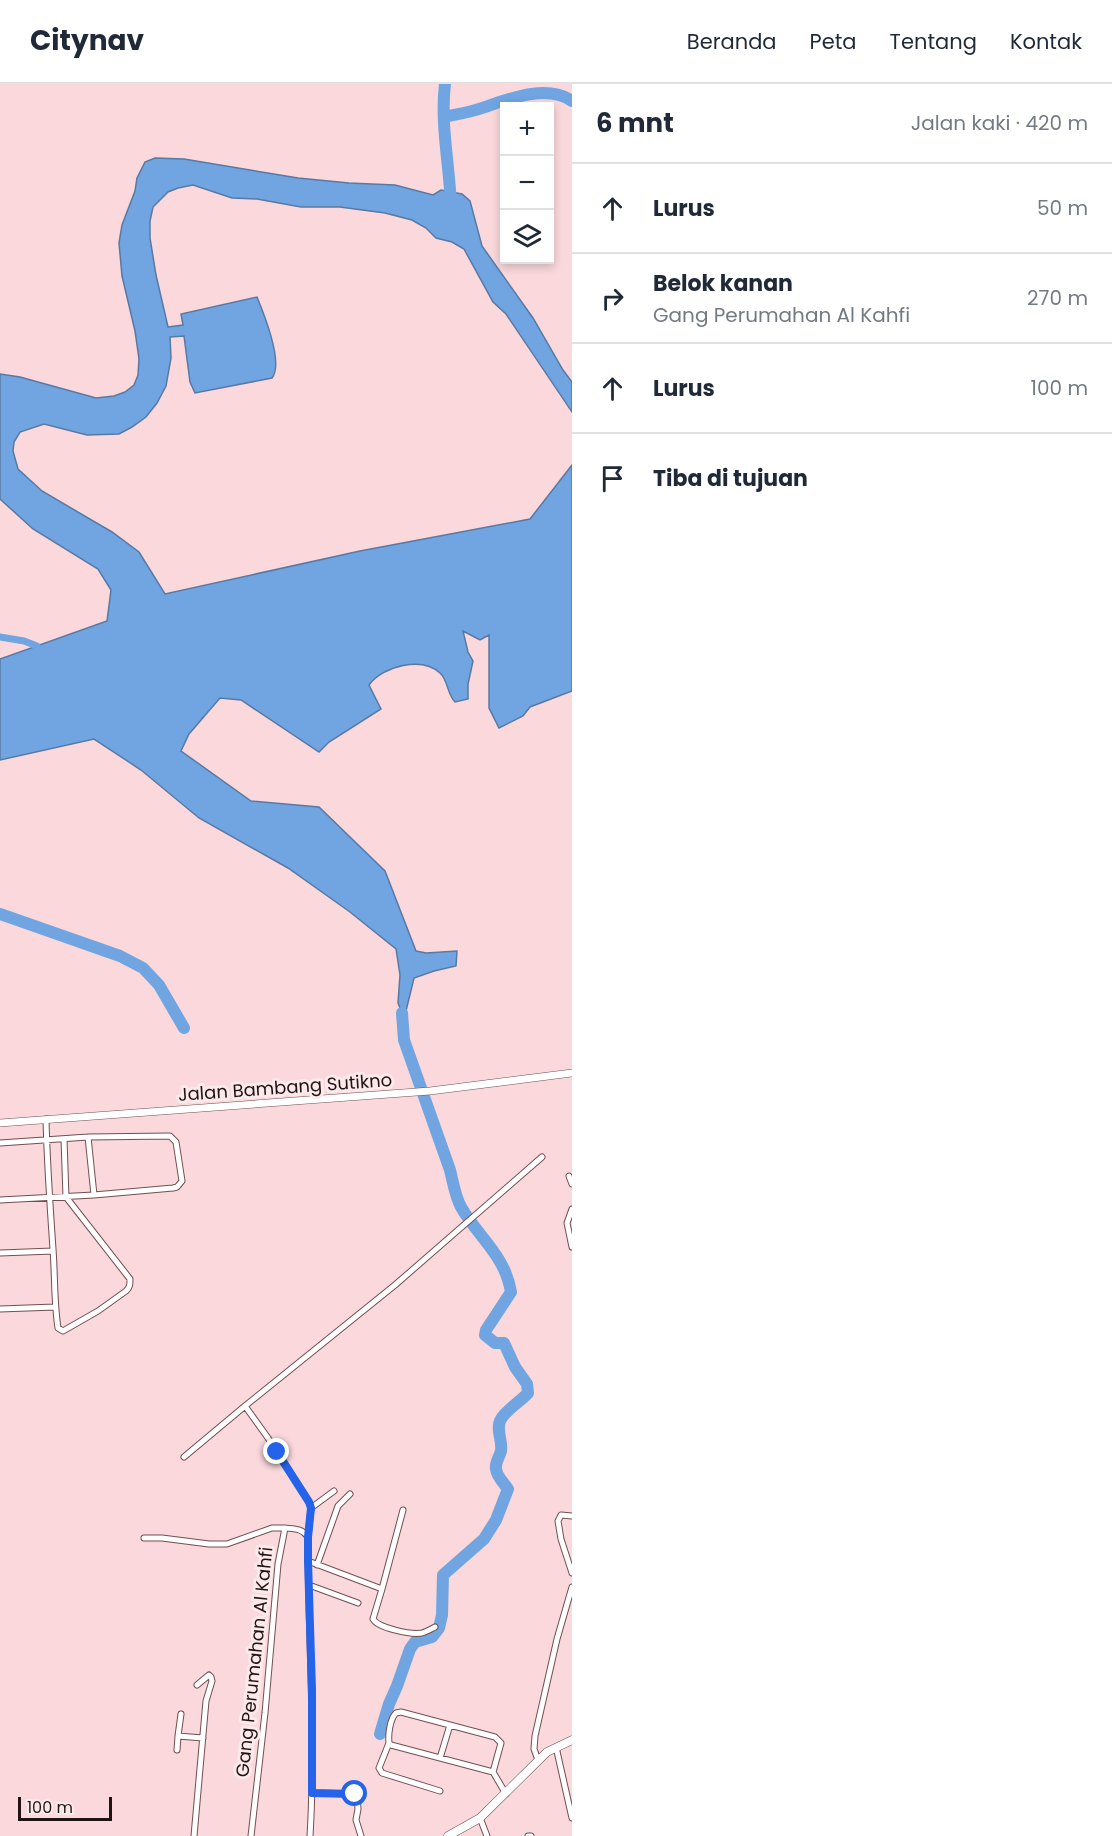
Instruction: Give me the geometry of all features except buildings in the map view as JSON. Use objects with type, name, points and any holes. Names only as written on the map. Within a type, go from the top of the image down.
[{"type":"main road","points":[[448,1836],[480,1818],[538,1760],[556,1747],[572,1740]]},
{"type":"street","name":"Jalan Bambang Sutikno","points":[[0,1123],[430,1091],[572,1073]]},
{"type":"street","points":[[46,1119],[55,1307],[58,1328],[64,1330],[98,1311],[126,1291],[130,1284],[130,1279],[66,1197],[64,1139]]},
{"type":"street","points":[[0,1143],[88,1137],[170,1136],[177,1142],[182,1181],[173,1188],[0,1200]]},
{"type":"street","points":[[88,1137],[94,1195]]},
{"type":"street","points":[[184,1458],[395,1285],[542,1156]]},
{"type":"street","points":[[569,1176],[572,1184]]},
{"type":"street","points":[[572,1209],[567,1223],[572,1247]]},
{"type":"street","points":[[0,1253],[53,1251]]},
{"type":"street","points":[[0,1309],[55,1307]]},
{"type":"street","points":[[245,1406],[268,1438],[311,1508],[308,1537],[312,1793],[310,1836]]},
{"type":"street","points":[[311,1508],[334,1491]]},
{"type":"street","points":[[317,1565],[339,1506],[350,1494]]},
{"type":"street","points":[[403,1510],[373,1619],[376,1623],[403,1632],[419,1633],[435,1627]]},
{"type":"street","points":[[572,1516],[561,1515],[558,1521],[572,1573]]},
{"type":"street","points":[[144,1538],[227,1544],[272,1528],[285,1528]]},
{"type":"street","name":"Gang Perumahan Al Kahfi","points":[[251,1836],[279,1564],[285,1528],[298,1529],[308,1537]]},
{"type":"street","points":[[308,1561],[382,1589]]},
{"type":"street","points":[[309,1585],[358,1603]]},
{"type":"street","points":[[538,1760],[534,1749],[535,1736],[572,1587]]},
{"type":"street","points":[[194,1836],[206,1701],[211,1677],[209,1675],[205,1677],[197,1685]]},
{"type":"street","points":[[440,1791],[382,1773],[379,1768],[388,1743],[393,1716],[396,1713],[495,1737],[501,1743],[493,1772]]},
{"type":"street","points":[[177,1750],[181,1714]]},
{"type":"street","points":[[440,1758],[450,1725]]},
{"type":"street","points":[[178,1736],[203,1738]]},
{"type":"street","points":[[388,1743],[493,1772],[506,1794]]},
{"type":"street","points":[[556,1747],[572,1818]]},
{"type":"street","points":[[312,1793],[357,1794],[356,1820],[361,1836]]},
{"type":"street","points":[[480,1818],[487,1836]]},
{"type":"water","points":[[155,158],[184,159],[298,178],[395,185],[433,195],[441,190],[462,194],[470,201],[482,246],[533,318],[572,382],[572,412],[506,314],[493,302],[464,249],[452,242],[436,238],[426,228],[412,220],[385,213],[340,207],[301,207],[257,199],[232,198],[193,185],[168,192],[153,207],[150,221],[150,238],[156,275],[168,327],[183,325],[181,314],[257,297],[274,350],[276,361],[272,378],[195,393],[190,382],[184,336],[170,337],[171,358],[166,386],[146,417],[132,427],[119,434],[87,435],[44,424],[20,432],[14,442],[13,451],[18,469],[42,491],[112,532],[139,552],[165,594],[360,551],[530,519],[572,465],[572,691],[530,707],[523,716],[499,728],[489,708],[489,635],[480,640],[463,631],[468,652],[473,661],[468,684],[468,699],[455,702],[443,676],[432,668],[413,664],[393,668],[375,678],[369,685],[381,709],[329,742],[319,752],[241,700],[220,698],[189,734],[181,751],[251,801],[319,807],[385,871],[416,951],[426,953],[457,951],[456,966],[414,978],[406,1011],[402,1013],[398,1003],[400,975],[396,949],[350,912],[288,868],[199,818],[141,770],[94,739],[0,760],[0,659],[107,621],[111,590],[98,569],[33,529],[0,499],[0,374],[20,377],[96,398],[114,396],[134,385],[138,375],[139,359],[122,276],[119,243],[122,225],[135,191],[137,178],[145,162]]},
{"type":"waterway","points":[[445,84],[444,130],[451,208]]},
{"type":"waterway","points":[[444,117],[529,94],[552,94],[572,101]]},
{"type":"waterway","points":[[0,637],[37,646]]},
{"type":"waterway","points":[[0,914],[120,956],[143,968],[159,985],[184,1028]]},
{"type":"waterway","points":[[380,1734],[410,1649],[415,1642],[432,1637],[439,1628],[442,1615],[443,1575],[484,1539],[496,1520],[508,1489],[496,1469],[501,1451],[499,1423],[506,1412],[528,1393],[527,1384],[515,1367],[504,1343],[495,1343],[485,1335],[511,1292],[508,1279],[497,1257],[459,1203],[450,1170],[404,1040],[402,1013]]},
{"type":"route","points":[[277,1452],[311,1508],[308,1561],[312,1793],[355,1794]]}]
